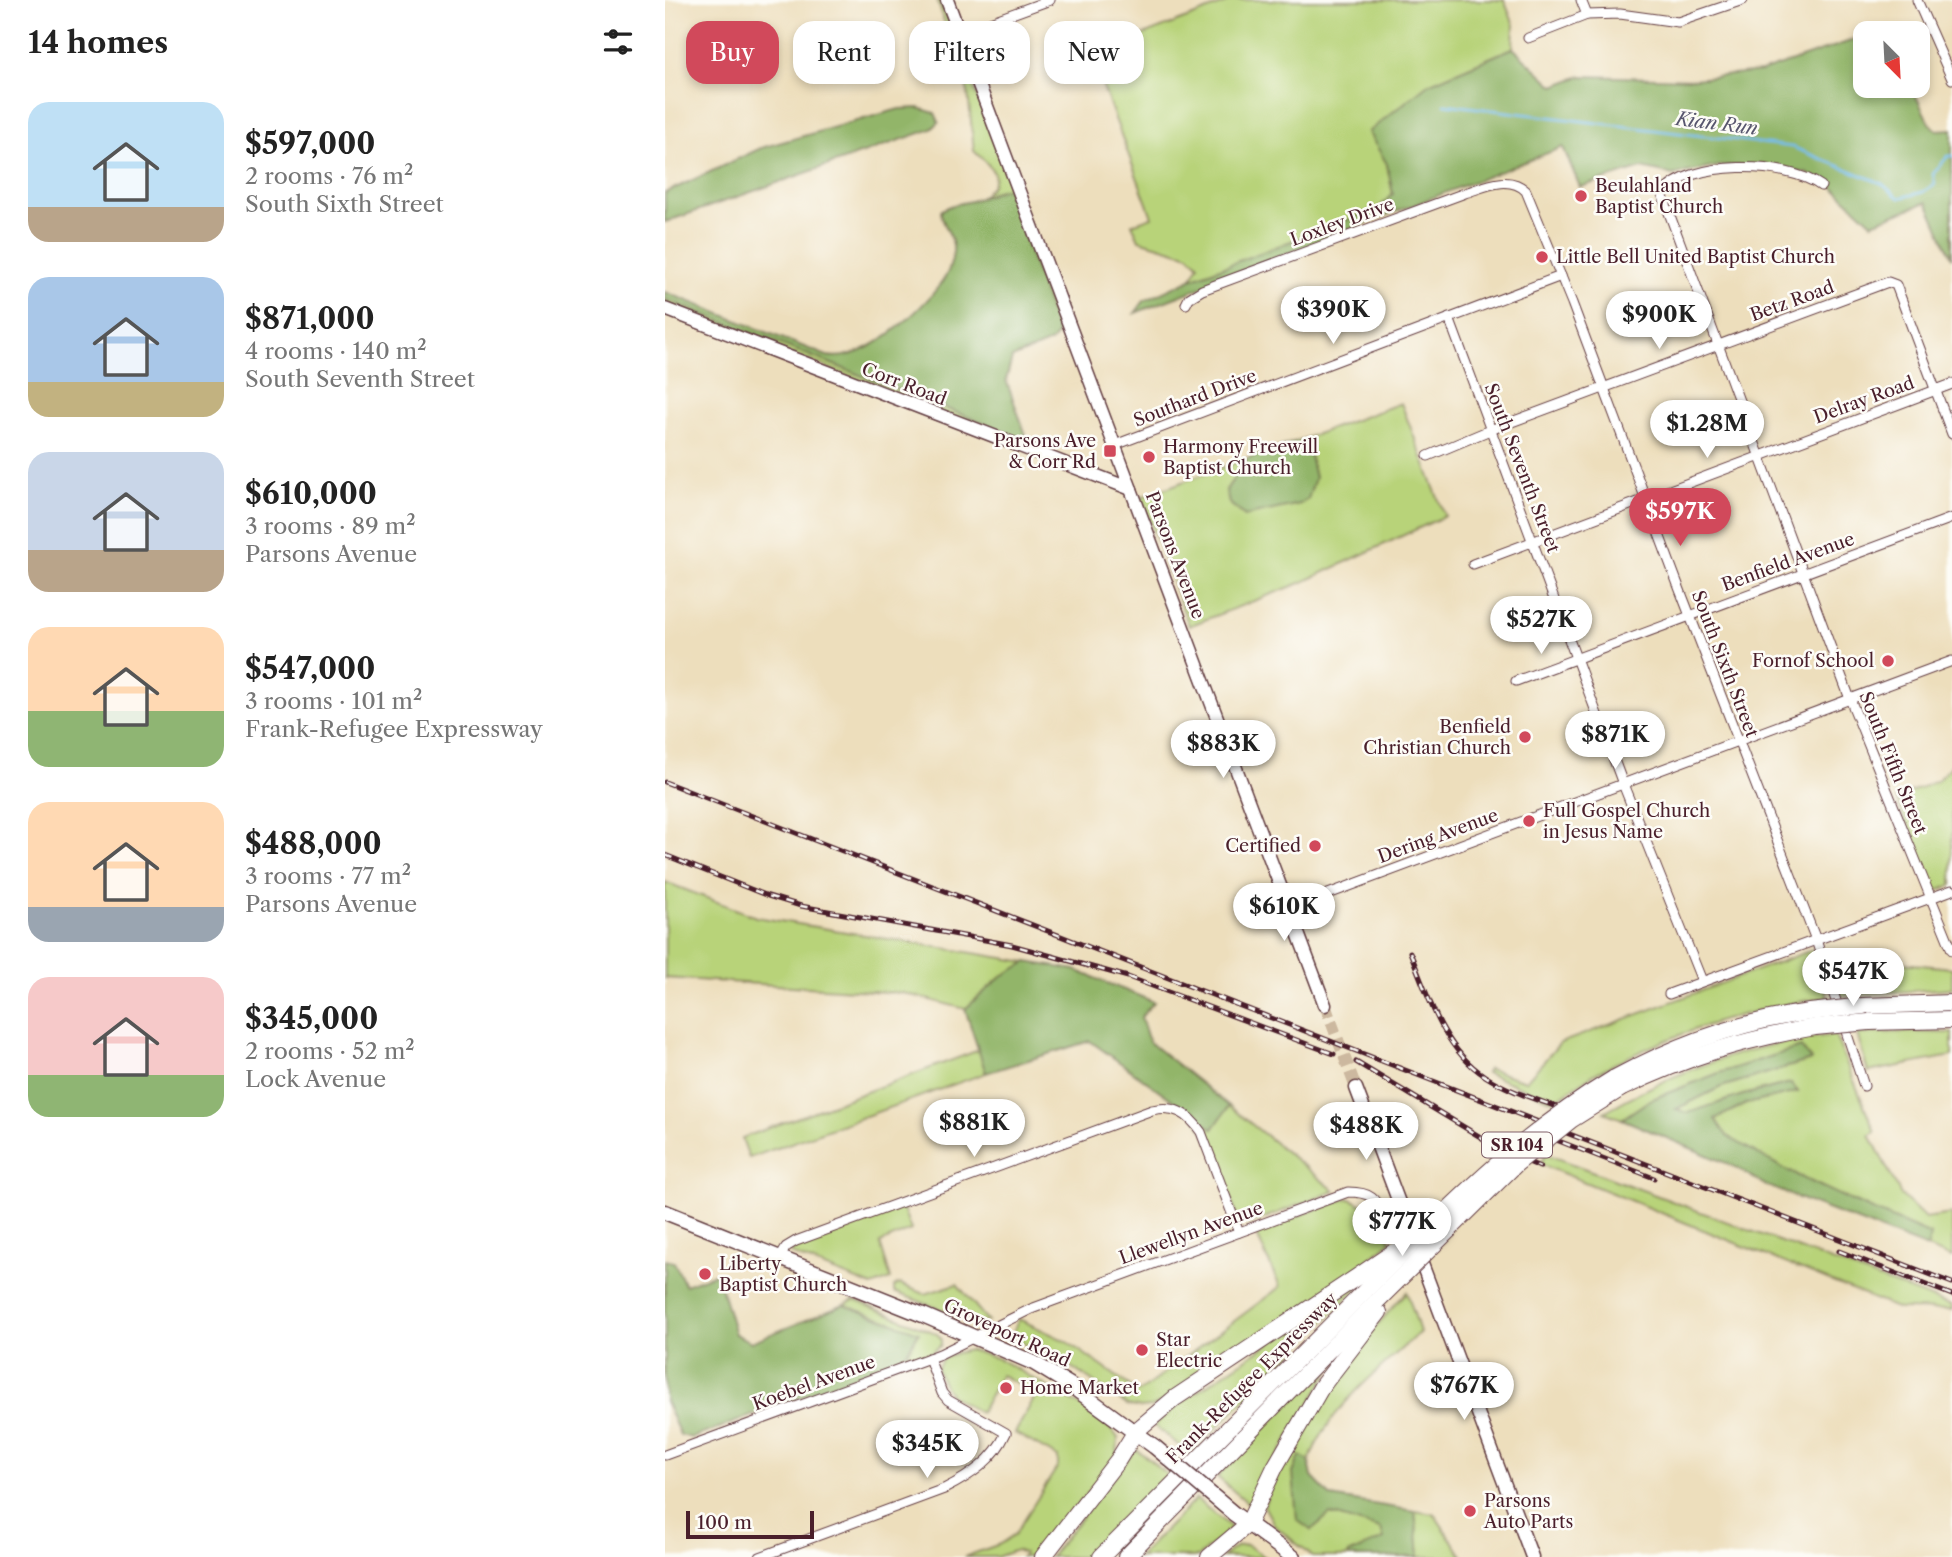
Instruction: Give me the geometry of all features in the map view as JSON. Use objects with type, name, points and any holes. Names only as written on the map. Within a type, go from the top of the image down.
[{"type":"highway","name":"Frank-Refugee Expressway","points":[[1126,1557],[1372,1294],[1433,1224],[1520,1143],[1556,1115],[1617,1083],[1812,1019],[1951,1003]]},
{"type":"highway","name":"Frank-Refugee Expressway","points":[[1866,1014],[1952,1020]]},
{"type":"highway","name":"Frank-Refugee Expressway","points":[[1101,1557],[1372,1294],[1545,1140],[1617,1083]]},
{"type":"highway","points":[[1043,1557],[1118,1460],[1136,1431],[1175,1398],[1372,1294]]},
{"type":"highway","points":[[1209,1557],[1248,1524],[1275,1467],[1315,1396],[1347,1351],[1372,1294]]},
{"type":"main road","name":"Groveport Road","points":[[665,1212],[1034,1363],[1136,1431],[1233,1513],[1293,1557]]},
{"type":"street","name":"Parsons Avenue","points":[[947,0],[955,21]]},
{"type":"street","points":[[993,21],[1050,0]]},
{"type":"street","points":[[1581,0],[1587,15]]},
{"type":"street","points":[[1528,38],[1587,15],[1620,14],[1678,22],[1742,0]]},
{"type":"street","points":[[1917,0],[1952,79]]},
{"type":"street","name":"Parsons Avenue","points":[[979,84],[1325,1005]]},
{"type":"street","name":"South Fifth Street","points":[[1821,186],[1790,173],[1730,168],[1687,177],[1672,183],[1661,194],[1850,699],[1952,950]]},
{"type":"street","name":"South Sixth Street","points":[[1515,182],[1526,191],[1605,387],[1690,616],[1816,940],[1864,1086]]},
{"type":"street","name":"Loxley Drive","points":[[1187,304],[1189,298],[1202,290],[1465,193],[1494,184],[1515,182]]},
{"type":"street","name":"Southard Drive","points":[[1115,445],[1561,276]]},
{"type":"street","name":"Betz Road","points":[[1428,456],[1490,430],[1888,282],[1893,283],[1935,390]]},
{"type":"street","name":"Corr Road","points":[[665,309],[1131,489]]},
{"type":"street","name":"South Seventh Street","points":[[1449,318],[1623,783],[1702,981]]},
{"type":"street","name":"Delray Road","points":[[1473,564],[1952,384]]},
{"type":"street","points":[[1935,390],[1952,435]]},
{"type":"street","name":"Benfield Avenue","points":[[1516,681],[1952,518]]},
{"type":"street","name":"Dering Avenue","points":[[1288,909],[1952,661]]},
{"type":"street","points":[[1669,994],[1952,890]]},
{"type":"street","points":[[1356,1088],[1532,1557]]},
{"type":"street","points":[[780,1257],[786,1247],[796,1241],[1152,1110],[1168,1107],[1193,1120],[1207,1143],[1239,1232]]},
{"type":"street","name":"Llewellyn Avenue","points":[[972,1337],[1031,1309],[1347,1192],[1359,1192],[1374,1200],[1392,1230],[1407,1225]]},
{"type":"street","name":"Koebel Avenue","points":[[665,1455],[929,1358],[972,1337]]},
{"type":"street","points":[[760,1557],[944,1489],[970,1475],[993,1455],[1006,1433],[948,1400],[942,1393],[929,1358]]},
{"type":"green space","points":[[937,0],[941,0],[949,21],[944,21]]},
{"type":"green space","points":[[1234,0],[1504,0],[1514,25],[1513,48],[1428,84],[1387,164],[1393,195],[1379,208],[1191,279],[1199,265],[1189,255],[1139,240],[1132,224],[1152,217],[1102,84],[1144,84],[1144,35]]},
{"type":"green space","points":[[1853,40],[1853,98],[1917,98],[1929,123],[1937,130],[1952,129],[1952,258],[1927,202],[1872,223],[1833,187],[1806,173],[1761,165],[1719,166],[1673,175],[1642,168],[1580,187],[1563,147],[1135,313],[1144,301],[1191,279],[1379,208],[1393,194],[1387,164],[1368,132],[1428,84],[1513,48],[1554,86],[1581,76],[1694,79],[1761,72]]},
{"type":"green space","points":[[965,84],[973,84],[1064,327],[1058,334],[1007,189],[995,191],[977,200],[991,186],[994,175],[988,164],[974,151]]},
{"type":"green space","points":[[919,108],[935,113],[939,122],[932,129],[665,222],[665,193],[761,148],[899,109]]},
{"type":"green space","points":[[1007,188],[1058,334],[1051,342],[1012,358],[1006,380],[1026,435],[1019,437],[665,299],[665,292],[827,356],[858,352],[891,333],[921,307],[944,279],[951,264],[953,246],[941,211]]},
{"type":"green space","points":[[665,299],[1019,437],[1026,435],[1025,445],[665,304]]},
{"type":"green space","points":[[1401,403],[1445,516],[1303,582],[1189,626],[1141,497],[1248,458],[1226,490],[1229,503],[1245,516],[1315,478],[1306,438]]},
{"type":"green space","points":[[1306,438],[1315,478],[1308,499],[1300,504],[1245,516],[1229,503],[1226,490],[1248,458]]},
{"type":"green space","points":[[1952,765],[1952,885],[1933,892],[1896,798],[1937,781]]},
{"type":"green space","points":[[665,882],[756,917],[1027,962],[1002,976],[965,1009],[903,993],[665,978]]},
{"type":"green space","points":[[1812,950],[1828,997],[1741,1015],[1685,1033],[1604,1069],[1554,1101],[1486,1073],[1488,1069],[1526,1081],[1560,1043]]},
{"type":"green space","points":[[1830,956],[1952,968],[1952,988],[1840,996]]},
{"type":"green space","points":[[1027,962],[1075,970],[1154,1002],[1141,1017],[1149,1042],[1229,1106],[1213,1129],[1090,1041],[986,1073],[965,1009],[1002,976]]},
{"type":"green space","points":[[1952,1033],[1952,1056],[1868,1072],[1857,1034]]},
{"type":"green space","points":[[1835,1035],[1875,1132],[1870,1135],[1901,1195],[1925,1218],[1952,1214],[1952,1258],[1927,1248],[1931,1235],[1788,1171],[1726,1136],[1715,1118],[1746,1104],[1798,1092],[1791,1083],[1743,1095],[1688,1114],[1676,1109],[1721,1087],[1811,1060],[1719,1073],[1650,1100],[1622,1119],[1604,1112],[1659,1083],[1715,1061],[1774,1044]]},
{"type":"green space","points":[[1801,1047],[1811,1060],[1721,1087],[1676,1109],[1688,1113],[1791,1083],[1798,1092],[1746,1104],[1715,1119],[1727,1136],[1788,1171],[1931,1235],[1927,1248],[1765,1185],[1735,1167],[1622,1119],[1650,1100],[1719,1073]]},
{"type":"green space","points":[[979,1050],[986,1073],[749,1158],[742,1138]]},
{"type":"green space","points":[[1229,1106],[1335,1191],[1249,1224],[1239,1221],[1210,1142],[1196,1117],[1213,1129]]},
{"type":"green space","points":[[1546,1154],[1952,1306],[1952,1310],[1899,1309],[1540,1164]]},
{"type":"green space","points":[[1348,1198],[1373,1210],[1391,1241],[1332,1289],[1164,1402],[1141,1408],[1127,1405],[1071,1367],[1018,1341],[1013,1332],[1019,1319],[1066,1341],[1139,1392],[1280,1287],[1255,1231]]},
{"type":"green space","points":[[902,1206],[911,1230],[880,1243],[891,1279],[872,1286],[791,1254],[795,1246]]},
{"type":"green space","points":[[665,1260],[674,1262],[685,1285],[717,1273],[735,1334],[751,1342],[844,1305],[919,1332],[902,1360],[692,1438],[680,1435],[665,1401]]},
{"type":"green space","points":[[899,1284],[925,1294],[957,1284],[988,1321],[978,1323],[894,1292],[894,1287]]},
{"type":"green space","points":[[1357,1284],[1358,1288],[1190,1454],[1153,1425],[1188,1398]]},
{"type":"green space","points":[[1407,1292],[1420,1332],[1342,1407],[1318,1442],[1309,1461],[1300,1457],[1311,1530],[1330,1514],[1381,1529],[1385,1539],[1349,1553],[1350,1557],[1313,1557],[1275,1526],[1264,1506],[1270,1489],[1349,1361]]},
{"type":"green space","points":[[854,1300],[936,1333],[941,1338],[941,1345],[931,1353],[902,1360],[919,1333],[844,1305]]},
{"type":"green space","points":[[970,1350],[999,1359],[1083,1407],[1118,1438],[1117,1456],[1037,1557],[1021,1557],[1024,1553],[1016,1550],[997,1557],[964,1557],[1000,1544],[1015,1534],[1058,1466],[1058,1457],[1015,1433],[1037,1393],[1001,1375],[980,1413],[948,1392],[937,1369],[942,1359]]},
{"type":"green space","points":[[1334,1357],[1336,1360],[1249,1504],[1217,1477]]},
{"type":"green space","points":[[1135,1450],[1170,1477],[1089,1557],[1050,1557]]},
{"type":"green space","points":[[1300,1456],[1309,1461],[1312,1477],[1331,1497],[1415,1511],[1419,1557],[1350,1557],[1348,1554],[1384,1539],[1381,1529],[1330,1514],[1311,1530],[1297,1520],[1293,1473]]},
{"type":"green space","points":[[1196,1499],[1232,1528],[1198,1557],[1138,1557]]},
{"type":"green space","points":[[1415,1511],[1434,1514],[1463,1557],[1419,1557]]},
{"type":"green space","points":[[1247,1545],[1265,1557],[1222,1557],[1237,1546]]},
{"type":"waterway","name":"Kian Run","points":[[1445,104],[1792,147],[1881,183],[1899,198],[1923,192],[1935,184],[1933,174],[1948,156],[1952,156]]},
{"type":"tunnel","points":[[1325,1005],[1356,1088]]},
{"type":"railway","points":[[665,782],[1952,1283]]},
{"type":"railway","points":[[665,855],[768,896],[801,906],[1012,945],[1128,977],[1334,1054]]},
{"type":"railway","points":[[1410,952],[1448,1037],[1470,1065],[1503,1086],[1560,1108]]},
{"type":"railway","points":[[1356,1062],[1507,1153],[1540,1167]]},
{"type":"railway","points":[[1533,1131],[1654,1178]]},
{"type":"railway","points":[[1839,1251],[1952,1295]]},
{"type":"place","name":"Beulahland Baptist Church","points":[[1581,196]]},
{"type":"place","name":"Little Bell United Baptist Church","points":[[1542,257]]},
{"type":"place","name":"Parsons Ave & Corr Rd","points":[[1110,451]]},
{"type":"place","name":"Harmony Freewill Baptist Church","points":[[1149,457]]},
{"type":"place","name":"Fornof School","points":[[1888,661]]},
{"type":"place","name":"Benfield Christian Church","points":[[1525,737]]},
{"type":"place","name":"Full Gospel Church in Jesus Name","points":[[1529,821]]},
{"type":"place","name":"Certified","points":[[1315,846]]},
{"type":"place","name":"Liberty Baptist Church","points":[[705,1274]]},
{"type":"place","name":"Star Electric","points":[[1142,1350]]},
{"type":"place","name":"Home Market","points":[[1006,1388]]},
{"type":"place","name":"Parsons Auto Parts","points":[[1470,1511]]}]
